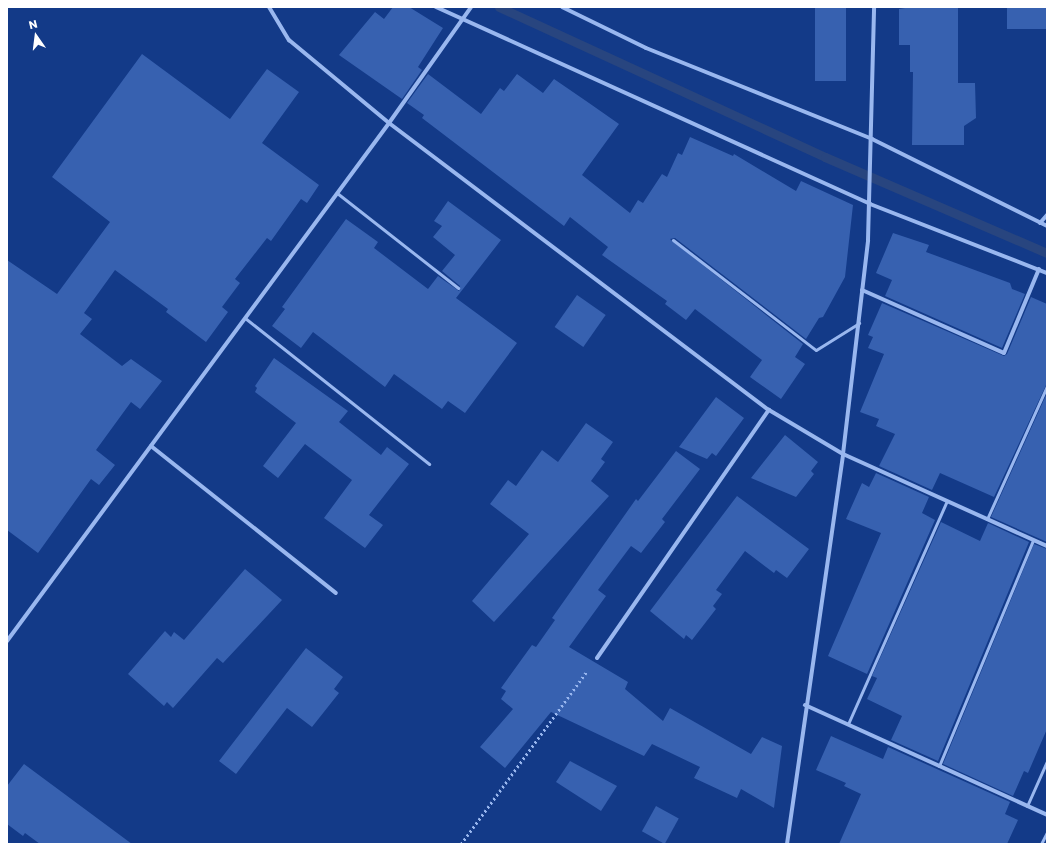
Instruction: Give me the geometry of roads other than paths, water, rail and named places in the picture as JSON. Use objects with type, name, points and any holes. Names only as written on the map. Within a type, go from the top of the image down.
[{"type":"street","points":[[269,7],[289,40],[389,123],[769,410],[843,454],[1047,546]]},
{"type":"street","points":[[436,7],[870,204],[1047,273]]},
{"type":"street","points":[[7,641],[389,123],[471,7]]},
{"type":"street","points":[[562,7],[646,48],[872,138],[1047,226]]},
{"type":"street","points":[[787,844],[805,705],[843,454],[859,323],[870,204],[874,7]]},
{"type":"street","points":[[1040,223],[1047,215]]},
{"type":"street","points":[[862,290],[1004,353],[1038,269]]},
{"type":"street","points":[[597,658],[769,410]]},
{"type":"street","points":[[151,446],[336,593]]},
{"type":"street","points":[[805,705],[1047,815]]},
{"type":"lane","points":[[337,193],[458,288]]},
{"type":"lane","points":[[673,240],[816,350],[859,323]]},
{"type":"lane","points":[[245,318],[429,464]]},
{"type":"lane","points":[[987,519],[1047,386]]},
{"type":"lane","points":[[848,724],[947,501]]},
{"type":"lane","points":[[939,766],[1033,540]]},
{"type":"lane","points":[[1027,806],[1047,761]]},
{"type":"lane","points":[[1042,844],[1047,832]]},
{"type":"waterway","points":[[499,7],[825,157],[1047,253]]}]
